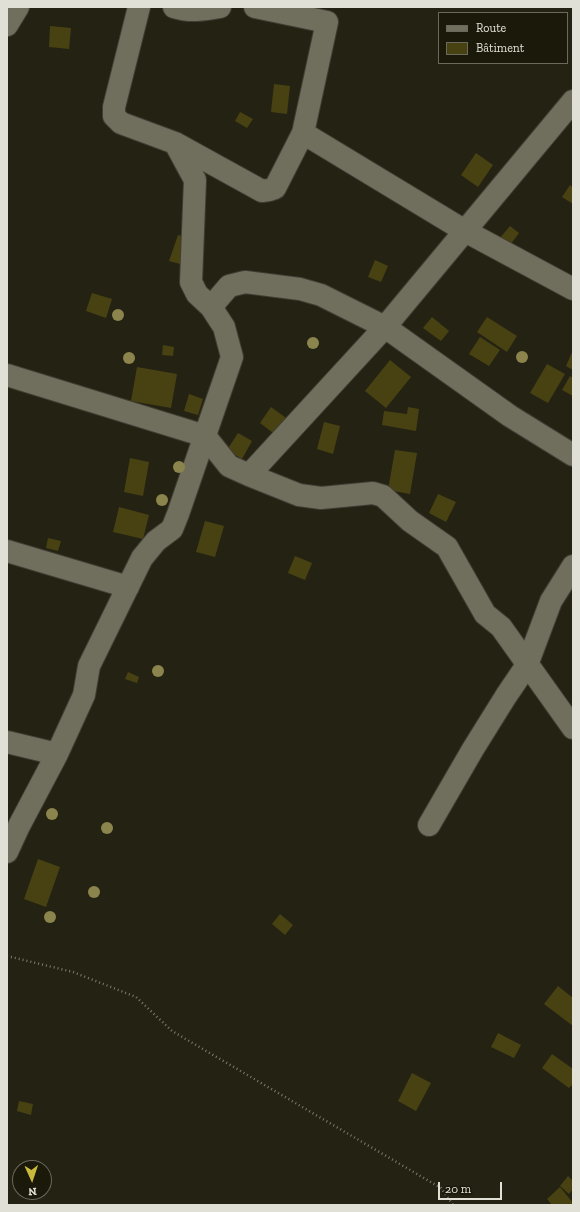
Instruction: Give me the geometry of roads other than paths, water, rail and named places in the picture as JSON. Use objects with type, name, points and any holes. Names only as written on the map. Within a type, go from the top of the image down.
[{"type":"street","points":[[7,25],[18,7]]},
{"type":"street","points":[[139,7],[114,107],[114,116],[121,123],[175,144],[262,191],[275,188],[303,133],[327,22],[255,7]]},
{"type":"street","points":[[174,7],[183,10],[203,10],[220,7]]},
{"type":"street","points":[[249,475],[385,327],[573,101]]},
{"type":"street","points":[[303,133],[465,231],[573,289]]},
{"type":"street","points":[[7,852],[57,754],[84,695],[89,666],[142,558],[156,541],[172,529],[232,358],[224,327],[211,307],[197,294],[191,282],[195,180],[175,144]]},
{"type":"street","points":[[211,307],[229,286],[244,282],[300,289],[321,295],[385,327],[510,416],[573,455]]},
{"type":"street","points":[[7,374],[205,436],[229,466],[299,495],[321,498],[373,493],[383,496],[410,521],[446,547],[485,614],[501,627],[573,728]]},
{"type":"street","points":[[7,550],[128,587]]},
{"type":"street","points":[[428,825],[506,696],[528,665],[551,601],[573,566]]},
{"type":"street","points":[[7,742],[57,754]]}]
